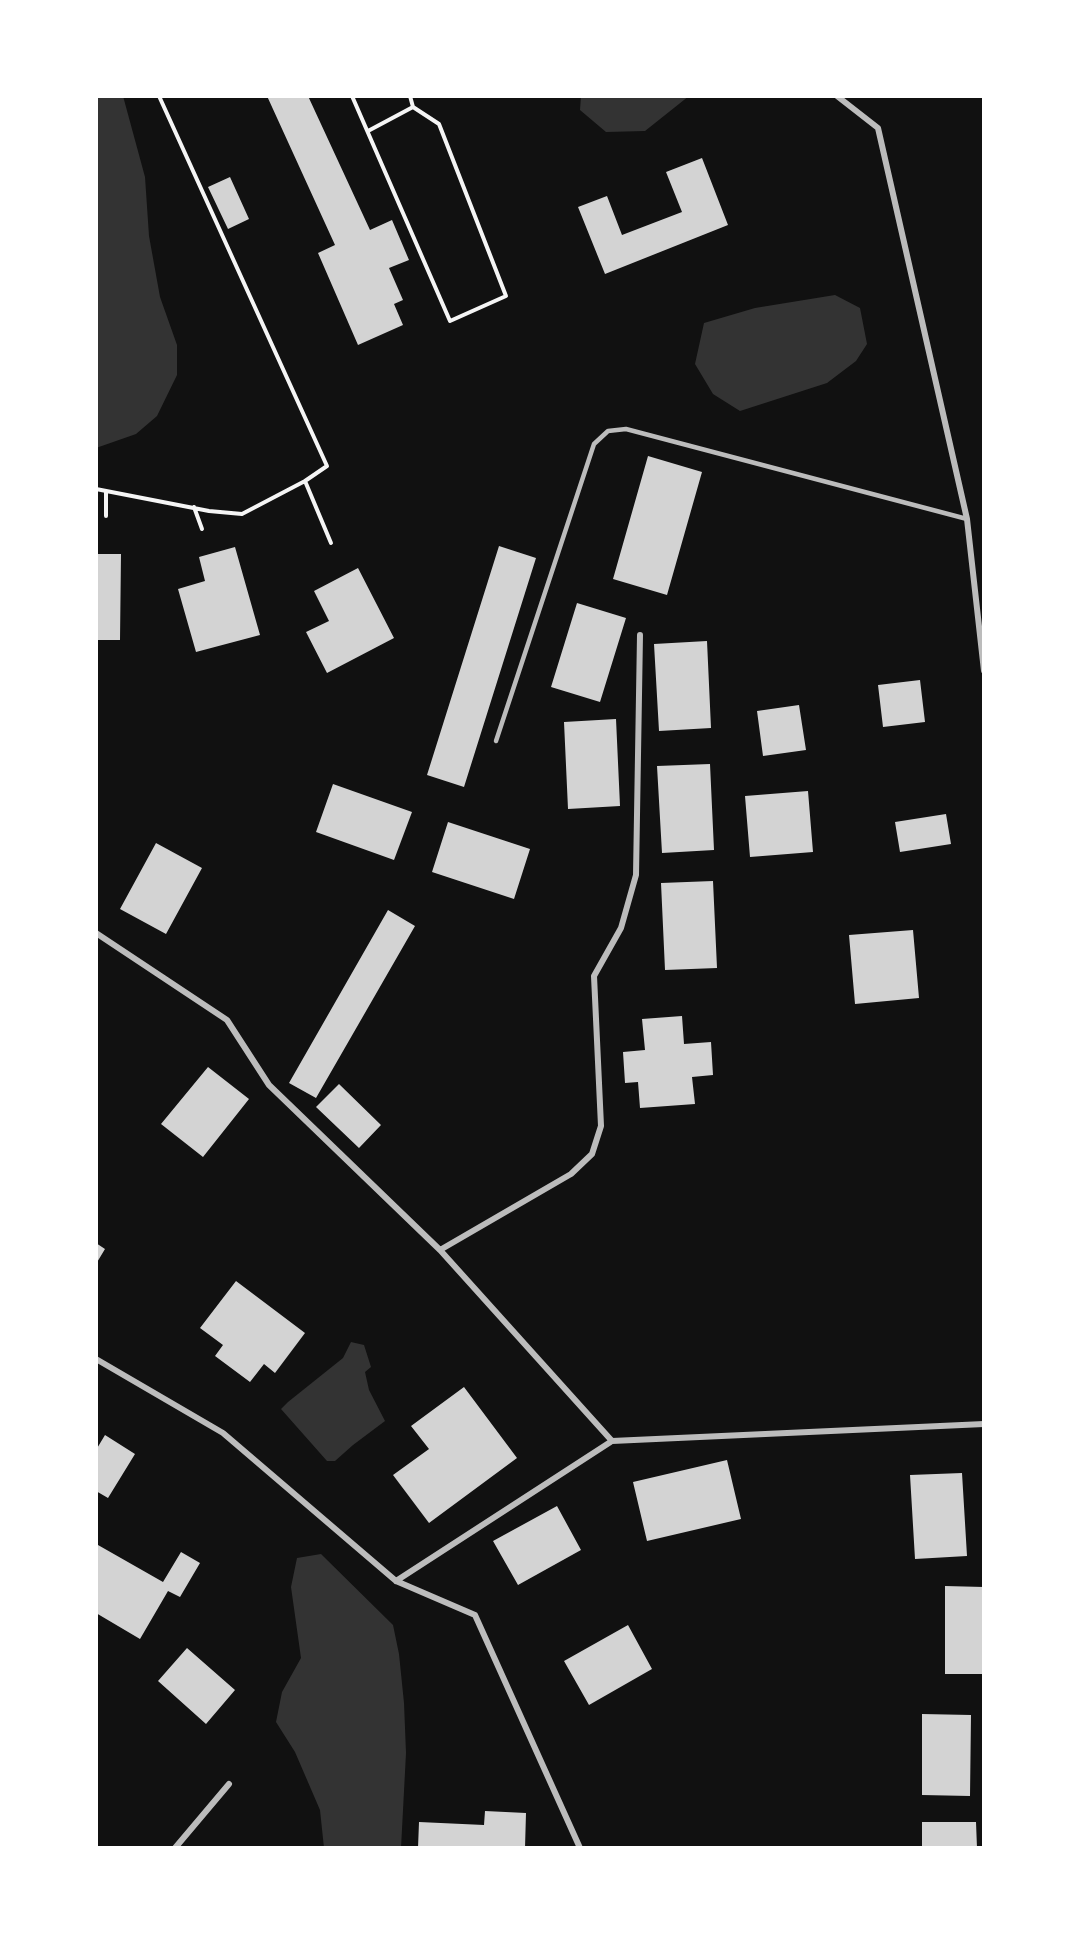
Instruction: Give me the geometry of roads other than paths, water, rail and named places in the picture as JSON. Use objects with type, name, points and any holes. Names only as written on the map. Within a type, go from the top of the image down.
[{"type":"street","points":[[837,96],[878,128],[967,519],[984,671]]},
{"type":"street","points":[[440,1250],[571,1174],[592,1154],[601,1126],[594,976],[621,928],[636,875],[640,635]]},
{"type":"street","points":[[96,933],[226,1020],[269,1085],[440,1250],[612,1441]]},
{"type":"street","points":[[96,1359],[223,1433],[396,1581],[475,1615],[580,1848]]},
{"type":"street","points":[[396,1581],[612,1441],[984,1424]]},
{"type":"street","points":[[175,1848],[229,1784]]},
{"type":"lane","points":[[496,741],[594,444],[608,431],[626,429],[967,519]]}]
